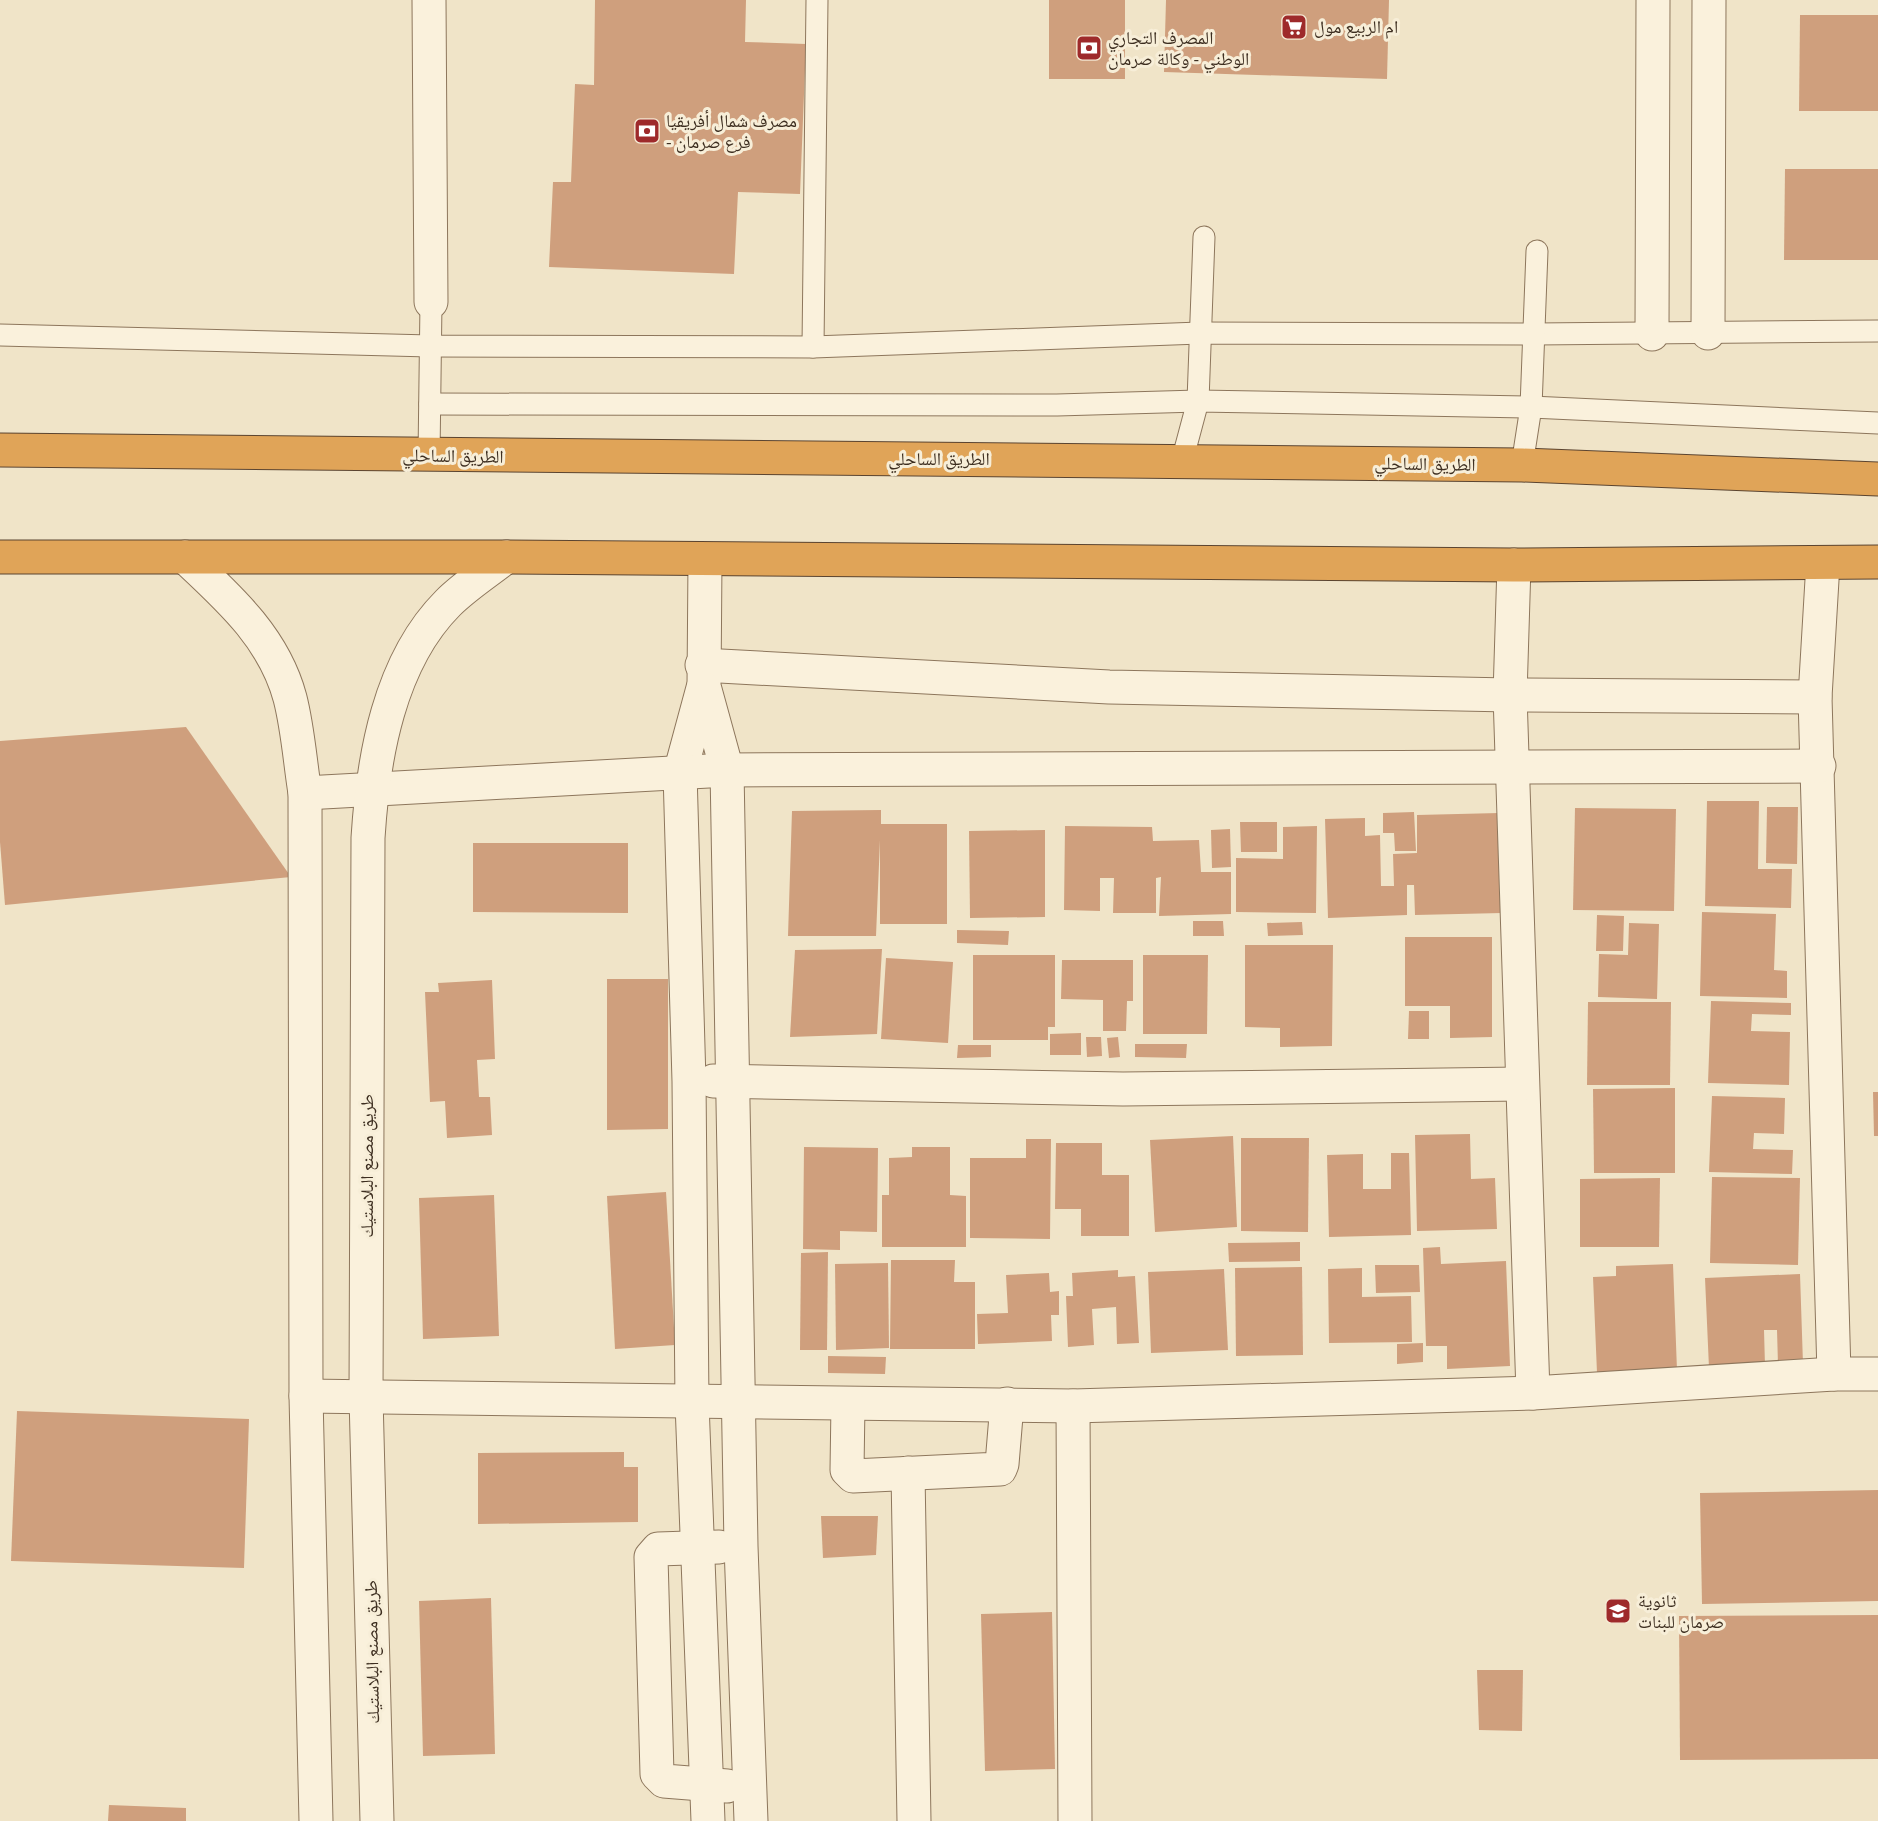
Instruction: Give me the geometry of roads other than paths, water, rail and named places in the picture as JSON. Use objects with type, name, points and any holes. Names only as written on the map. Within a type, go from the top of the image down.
[{"type":"highway","name":"الطريق الساحلي","points":[[0,448],[429,456],[1522,465],[1878,479]]},
{"type":"highway","points":[[0,557],[506,557],[1514,564],[1878,562]]},
{"type":"street","points":[[429,0],[430,302]]},
{"type":"street","points":[[1652,334],[1653,0]]},
{"type":"street","points":[[1708,333],[1709,0]]},
{"type":"street","points":[[185,557],[240,609],[265,641],[290,698],[305,793],[306,1396],[316,1821]]},
{"type":"street","name":"طريق مصنع البلاستيك","points":[[377,1821],[366,1397],[368,838],[371,791],[388,715],[402,676],[420,638],[448,603],[506,557]]},
{"type":"street","points":[[705,560],[703,676],[680,773],[689,1081],[692,1403],[708,1821]]},
{"type":"street","points":[[1823,563],[1815,697],[1819,766],[1834,1374]]},
{"type":"street","points":[[1514,564],[1510,695],[1514,766],[1521,1084],[1533,1393]]},
{"type":"street","points":[[703,676],[1510,695],[1815,697]]},
{"type":"street","points":[[703,676],[727,770],[741,1546],[751,1821]]},
{"type":"street","points":[[305,793],[727,770],[1819,766]]},
{"type":"street","points":[[689,1081],[1123,1089],[1521,1084]]},
{"type":"street","points":[[306,1396],[692,1403],[1073,1406],[1533,1393],[1834,1374],[1878,1374]]},
{"type":"street","points":[[849,1404],[849,1474],[853,1476],[1000,1469],[1006,1404]]},
{"type":"street","points":[[1073,1406],[1075,1821]]},
{"type":"street","points":[[908,1473],[914,1821]]},
{"type":"street","points":[[741,1546],[658,1549],[651,1557],[657,1774],[664,1781],[707,1786],[750,1787]]},
{"type":"lane","points":[[813,347],[817,0]]},
{"type":"lane","points":[[1182,461],[1198,401],[1204,237]]},
{"type":"lane","points":[[1522,465],[1531,407],[1537,251]]},
{"type":"lane","points":[[429,456],[430,302]]},
{"type":"lane","points":[[0,335],[430,346],[813,347],[1200,333],[1878,332]]},
{"type":"lane","points":[[430,404],[1057,405],[1198,401],[1531,407],[1878,423]]},
{"type":"place","name":"ام الربيع مول","points":[[1294,27]]},
{"type":"place","name":"المصرف التجاري الوطني - وكالة صرمان","points":[[1089,48]]},
{"type":"place","name":"مصرف شمال أفريقيا - فرع صرمان","points":[[647,131]]},
{"type":"place","name":"ثانوية صرمان للبنات","points":[[1618,1611]]}]
